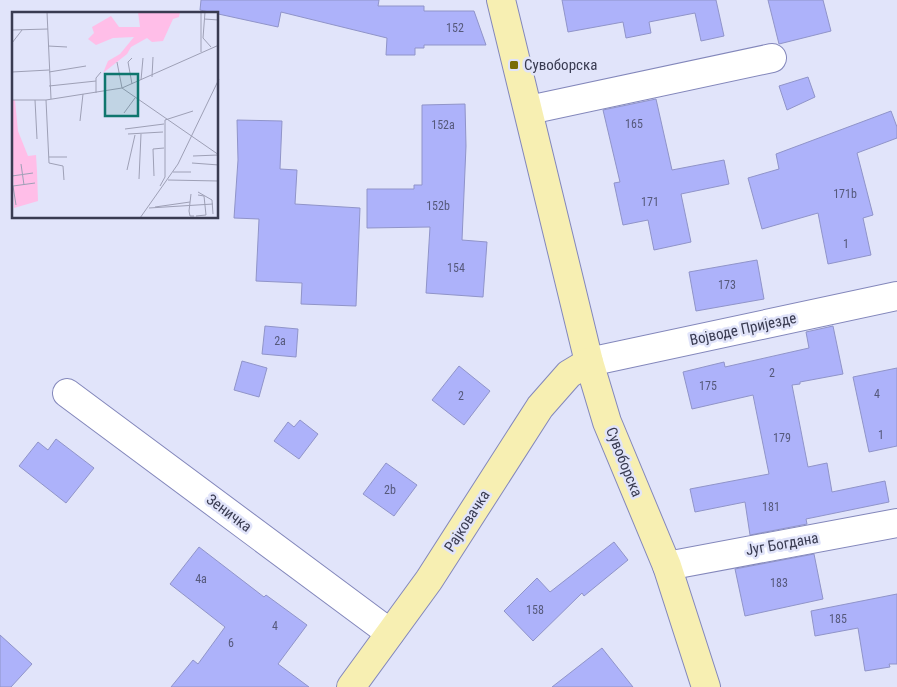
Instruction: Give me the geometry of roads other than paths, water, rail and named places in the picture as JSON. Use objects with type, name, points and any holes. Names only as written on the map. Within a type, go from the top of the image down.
[{"type":"main road","name":"Сувоборска","points":[[501,0],[589,362],[607,422],[667,566],[706,687]]},
{"type":"main road","name":"Рајковачка","points":[[352,687],[429,580],[540,407],[568,374],[589,362]]},
{"type":"street","points":[[529,110],[772,58]]},
{"type":"street","name":"Војводе Пријезде","points":[[589,362],[897,296]]},
{"type":"street","name":"Зеничка","points":[[67,394],[390,633]]},
{"type":"street","name":"Југ Богдана","points":[[667,566],[897,523]]},
{"type":"place","name":"Сувоборска","points":[[514,65]]}]
